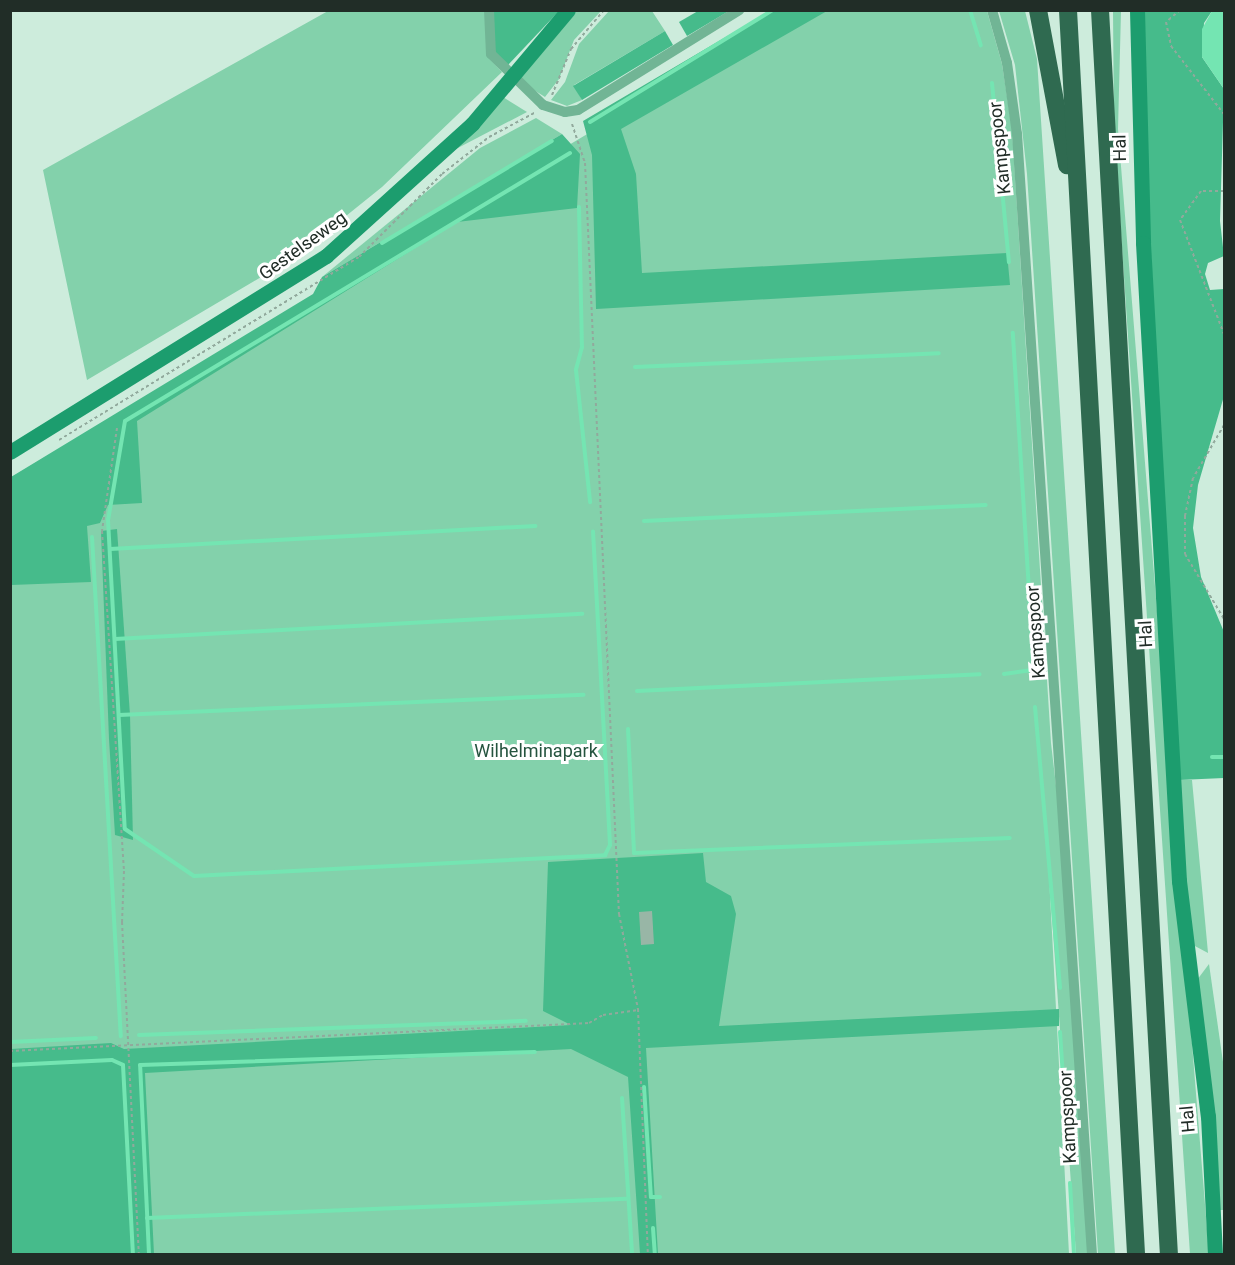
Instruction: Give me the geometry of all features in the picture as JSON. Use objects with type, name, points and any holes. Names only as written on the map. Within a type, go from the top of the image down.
[{"type":"highway","points":[[1038,10],[1082,252]]},
{"type":"highway","points":[[1068,10],[1136,1254]]},
{"type":"highway","points":[[1100,10],[1169,1254]]},
{"type":"street","points":[[489,10],[491,54],[512,78],[543,105],[565,112],[578,110],[739,10]]},
{"type":"street","name":"Gestelseweg","points":[[10,452],[326,256],[441,155],[512,78],[568,10]]},
{"type":"street","name":"Kampspoor","points":[[992,10],[1007,63],[1017,134],[1092,1254]]},
{"type":"street","name":"Hal","points":[[1137,10],[1143,243],[1179,881],[1208,1116],[1215,1254]]},
{"type":"path","points":[[543,105],[562,80],[571,49],[604,10]]},
{"type":"path","points":[[1179,10],[1166,22],[1171,46],[1224,114]]},
{"type":"path","points":[[565,112],[579,132],[585,163],[619,914],[638,1009],[648,1254]]},
{"type":"path","points":[[1224,191],[1201,191],[1180,220],[1224,334]]},
{"type":"path","points":[[1224,425],[1193,478],[1185,516],[1185,554],[1224,619]]},
{"type":"path","points":[[117,428],[102,531],[124,871],[128,1045],[139,1254]]},
{"type":"path","points":[[10,1051],[589,1023],[603,1015],[638,1009]]},
{"type":"green space","points":[[328,11],[485,11],[487,56],[502,72],[382,187],[295,257],[87,380],[43,170]]},
{"type":"green space","points":[[577,11],[601,11],[574,40],[559,79],[545,97],[518,80]]},
{"type":"green space","points":[[609,11],[652,11],[665,31],[574,85],[582,100],[567,106],[551,100],[565,82],[579,44]]},
{"type":"green space","name":"Wilhelminapark","points":[[794,11],[987,11],[1002,64],[1012,129],[1051,743],[1065,863],[1091,1254],[1076,1254],[1049,876],[1069,1254],[11,1254],[10,478]]},
{"type":"green space","points":[[999,11],[1025,11],[1037,59],[1115,1254],[1098,1254],[1027,174],[1015,65]]},
{"type":"green space","points":[[1113,11],[1121,11],[1118,129],[1209,1254],[1190,1254],[1114,129]]},
{"type":"green space","points":[[503,97],[527,112],[454,150]]},
{"type":"green space","points":[[536,118],[562,134],[322,277],[480,148]]},
{"type":"green space","points":[[1179,780],[1192,780],[1208,953],[1193,945],[1189,925]]},
{"type":"green space","points":[[1209,964],[1224,1069],[1224,1210],[1219,1210],[1197,980]]},
{"type":"shaded area","points":[[492,11],[559,11],[508,65],[494,51]]},
{"type":"shaded area","points":[[698,11],[729,11],[687,36],[679,22]]},
{"type":"shaded area","points":[[770,11],[827,11],[621,129],[636,174],[642,273],[1007,253],[1010,285],[596,309],[592,155],[583,121]]},
{"type":"shaded area","points":[[1144,11],[1212,11],[1204,23],[1202,57],[1224,89],[1220,221],[1224,256],[1208,263],[1205,274],[1210,290],[1224,289],[1224,396],[1198,485],[1193,528],[1201,577],[1224,632],[1224,778],[1179,780],[1150,237]]},
{"type":"shaded area","points":[[1212,11],[1224,11],[1224,89],[1202,57],[1202,29]]},
{"type":"shaded area","points":[[665,31],[673,45],[582,100],[573,86]]},
{"type":"shaded area","points":[[562,134],[580,154],[577,208],[457,222],[137,421],[142,503],[108,505],[100,523],[87,526],[91,582],[11,585],[11,477],[313,294],[322,277]]},
{"type":"shaded area","points":[[117,529],[130,715],[133,840],[115,835],[109,739],[101,531]]},
{"type":"shaded area","points":[[703,853],[706,882],[731,896],[736,914],[719,1026],[1059,1009],[1059,1026],[646,1048],[658,1254],[640,1254],[628,1077],[571,1049],[145,1073],[154,1254],[11,1254],[11,1049],[111,1043],[124,1049],[571,1025],[543,1011],[548,862]]},
{"type":"building","points":[[652,911],[654,944],[641,945],[639,912]]},
{"type":"waterway","points":[[590,122],[773,10]]},
{"type":"waterway","points":[[970,10],[981,45]]},
{"type":"waterway","points":[[992,83],[1009,262]]},
{"type":"waterway","points":[[382,243],[552,141]]},
{"type":"waterway","points":[[570,153],[125,421],[108,520],[125,829],[194,876],[605,855],[610,845],[593,531]]},
{"type":"waterway","points":[[579,207],[582,347],[576,370],[590,502]]},
{"type":"waterway","points":[[1004,674],[1034,670],[1013,333]]},
{"type":"waterway","points":[[635,367],[939,353]]},
{"type":"waterway","points":[[644,521],[986,505]]},
{"type":"waterway","points":[[110,549],[535,526]]},
{"type":"waterway","points":[[92,537],[121,1036]]},
{"type":"waterway","points":[[115,639],[582,614]]},
{"type":"waterway","points":[[637,691],[980,674]]},
{"type":"waterway","points":[[119,715],[584,695]]},
{"type":"waterway","points":[[1035,707],[1060,988]]},
{"type":"waterway","points":[[628,729],[634,853],[1010,838]]},
{"type":"waterway","points":[[1212,757],[1224,757]]},
{"type":"waterway","points":[[139,1035],[526,1021]]},
{"type":"waterway","points":[[1060,1032],[1064,1093]]},
{"type":"waterway","points":[[10,1042],[96,1038]]},
{"type":"waterway","points":[[149,1254],[140,1065],[535,1052]]},
{"type":"waterway","points":[[10,1065],[112,1060],[123,1065],[133,1254]]},
{"type":"waterway","points":[[644,1087],[651,1197],[660,1197]]},
{"type":"waterway","points":[[622,1098],[632,1254]]},
{"type":"waterway","points":[[1066,1126],[1068,1159]]},
{"type":"waterway","points":[[1070,1183],[1074,1254]]},
{"type":"waterway","points":[[147,1218],[627,1199]]},
{"type":"waterway","points":[[653,1228],[655,1254]]}]
